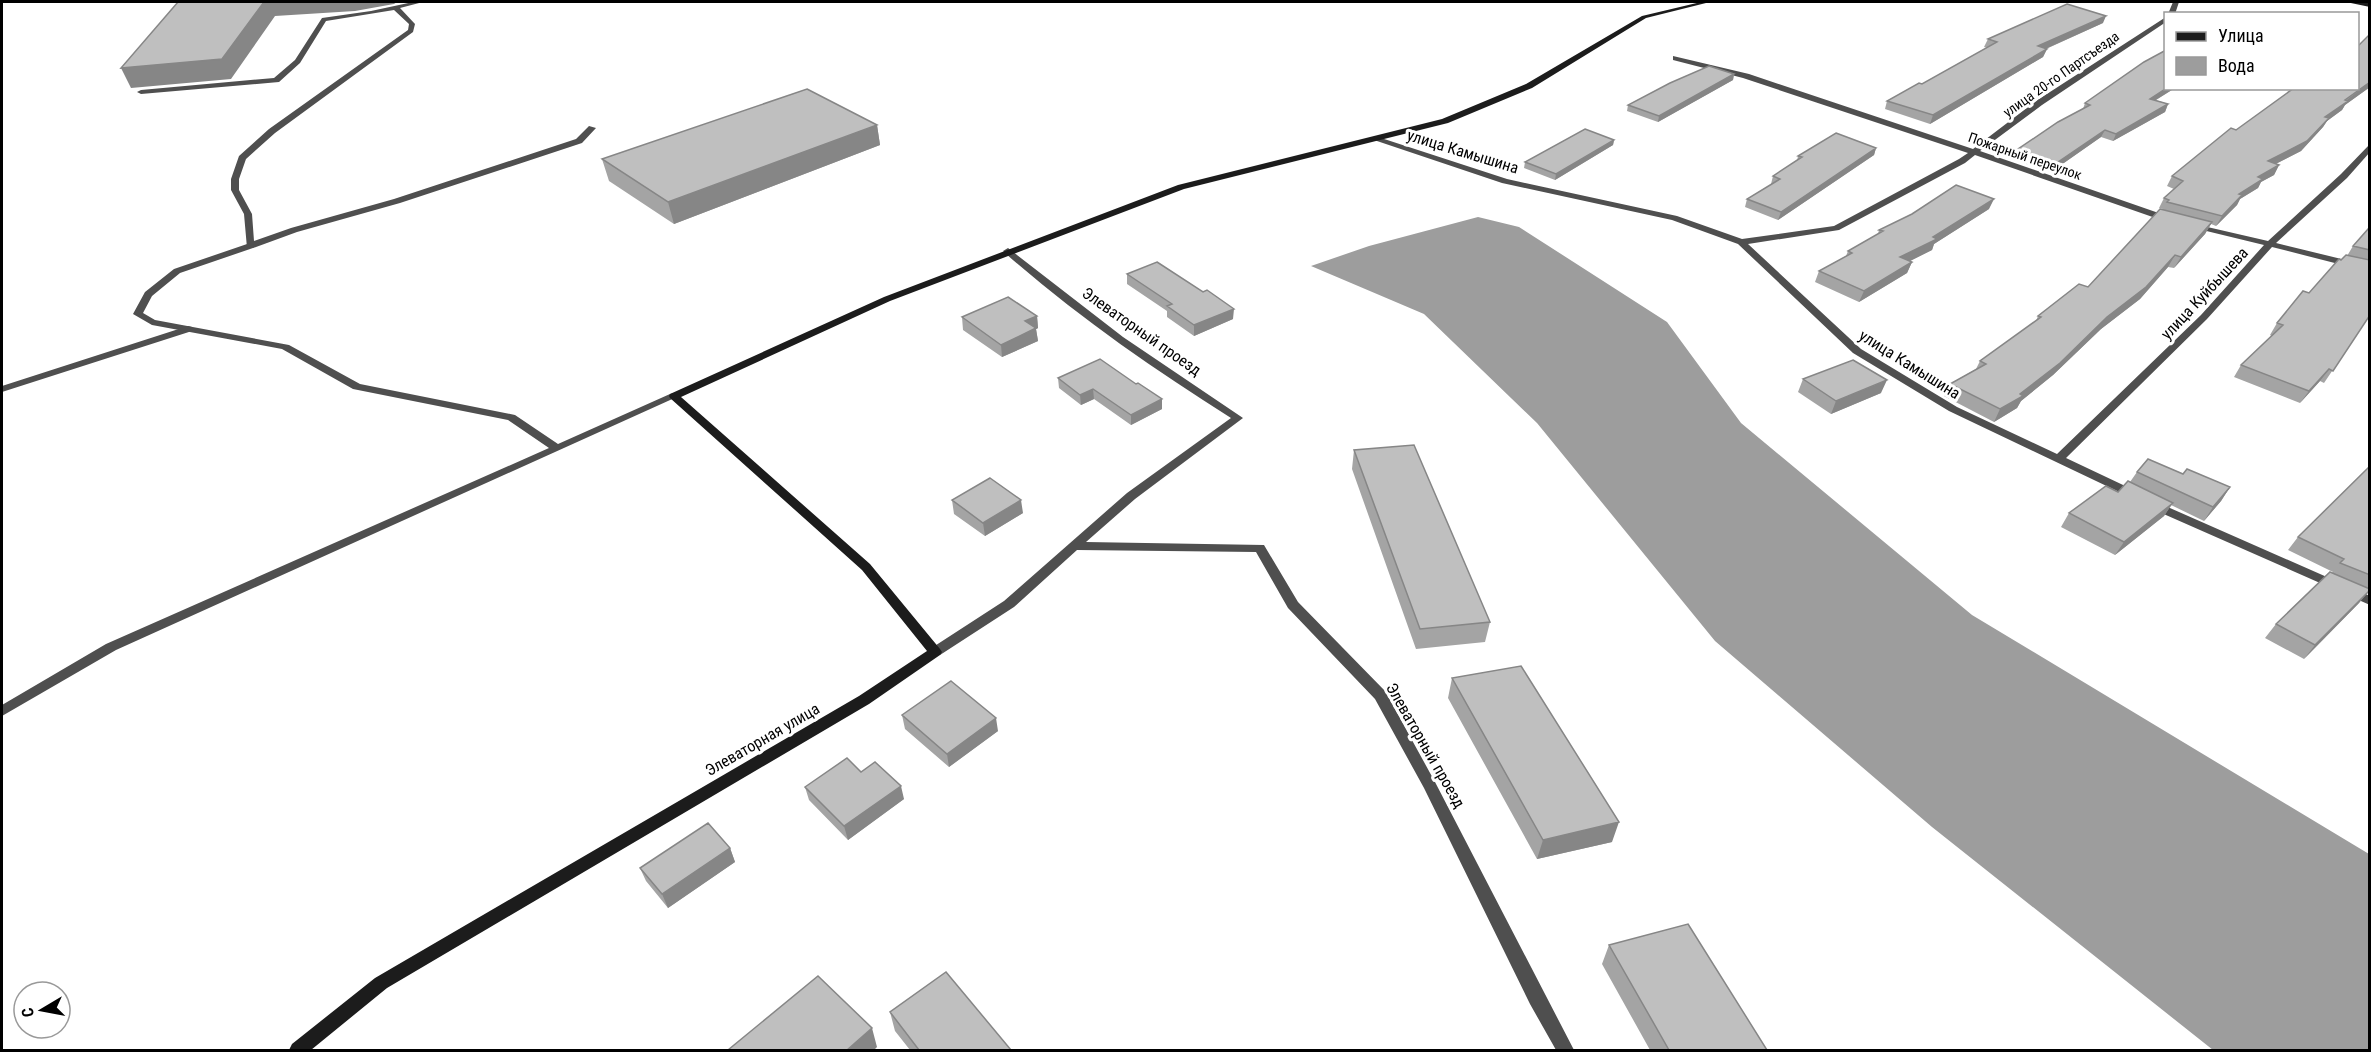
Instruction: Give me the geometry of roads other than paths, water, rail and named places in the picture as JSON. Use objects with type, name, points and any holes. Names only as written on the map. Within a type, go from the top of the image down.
[{"type":"street","points":[[141,92],[276,80],[286,75],[300,58],[324,19],[420,2]]},
{"type":"street","points":[[2,711],[111,647],[887,299],[1181,188],[1445,121],[1529,86],[1644,16],[1707,2]]},
{"type":"street","points":[[2349,2],[2370,5]]},
{"type":"street","points":[[250,246],[248,214],[235,190],[235,179],[242,158],[272,131],[411,31],[412,24],[395,7]]},
{"type":"street","name":"улица 20-го Партсъезда","points":[[1741,242],[1836,228],[1962,161],[2039,103],[2164,20]]},
{"type":"street","name":"Пожарный переулок","points":[[1676,58],[1746,76],[1799,93],[2167,219],[2370,269]]},
{"type":"street","points":[[557,448],[511,417],[357,387],[285,347],[152,322],[138,314],[148,294],[177,271],[294,230],[397,201],[579,141],[592,128]]},
{"type":"street","name":"улица Камышина","points":[[1375,139],[1505,181],[1674,218],[1741,242],[1857,351],[1953,409],[2245,547],[2370,601]]},
{"type":"street","name":"улица Куйбышева","points":[[2058,460],[2204,317],[2269,245],[2344,176],[2370,146]]},
{"type":"street","name":"Элеваторный проезд","points":[[935,652],[1009,604],[1131,496],[1238,418],[1140,356],[1047,286],[1008,252]]},
{"type":"street","points":[[2,389],[188,329]]},
{"type":"street","points":[[674,396],[866,567],[935,652]]},
{"type":"street","name":"Элеваторный проезд","points":[[1075,546],[1260,548],[1293,605],[1380,695],[1430,786],[1536,998],[1565,1050]]},
{"type":"street","name":"Элеваторная улица","points":[[298,1050],[381,983],[854,706],[935,652]]},
{"type":"water","points":[[1478,217],[1519,227],[1667,322],[1741,423],[1972,615],[2369,854],[2369,1050],[2213,1050],[1932,827],[1715,641],[1537,423],[1424,314],[1311,266],[1369,246]]}]
